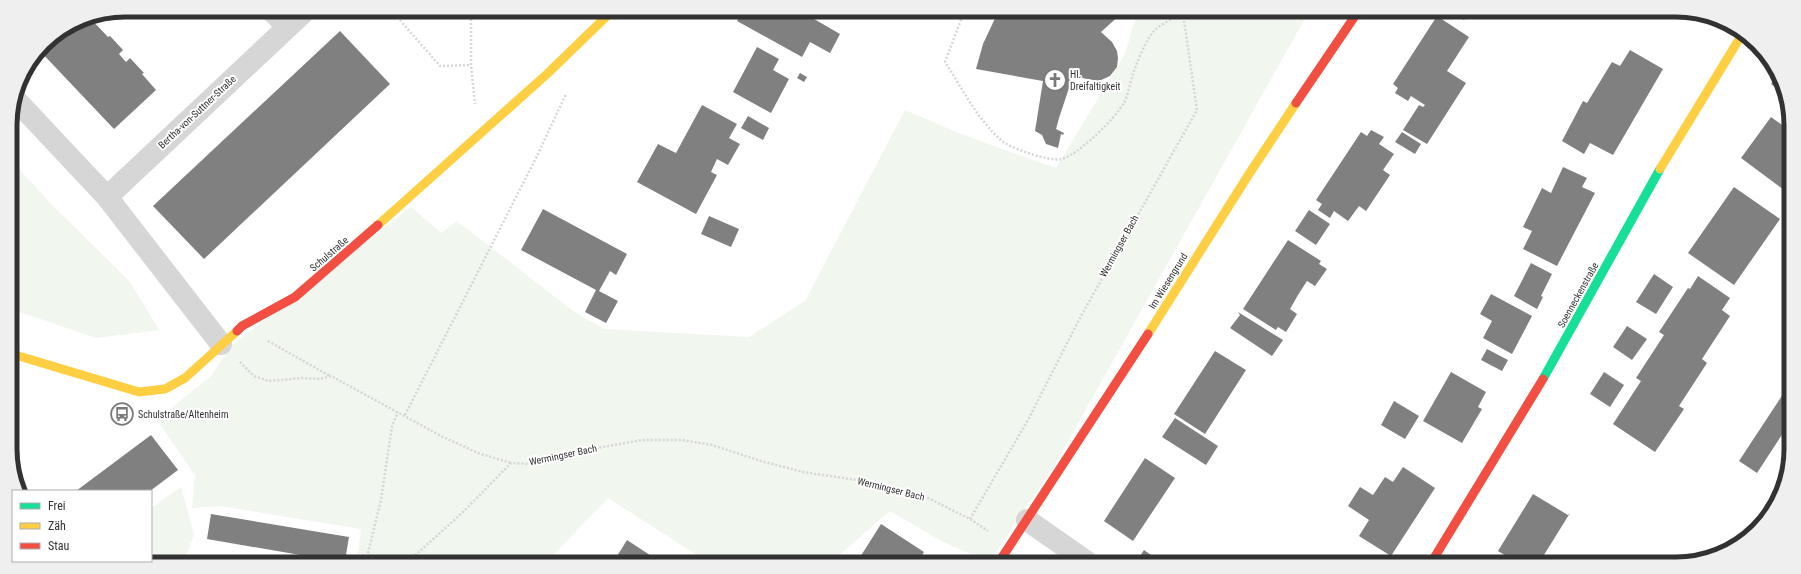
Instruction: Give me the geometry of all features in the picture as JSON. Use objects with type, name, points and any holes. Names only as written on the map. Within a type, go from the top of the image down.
[{"type":"street","points":[[278,17],[287,27]]},
{"type":"street","name":"Bertha-von-Suttner-Straße","points":[[107,197],[298,17]]},
{"type":"street","name":"Schulstraße","points":[[17,355],[139,392],[164,389],[185,378],[242,326],[295,297],[343,256],[547,74],[606,17]]},
{"type":"street","name":"Im Wiesengrund","points":[[1001,557],[1027,520],[1249,174],[1354,17]]},
{"type":"street","name":"Soenneckenstraße","points":[[1435,557],[1552,365],[1654,179],[1740,38]]},
{"type":"street","points":[[19,105],[107,197],[221,344]]},
{"type":"street","points":[[1027,520],[1080,557]]},
{"type":"path","points":[[397,17],[440,66],[471,66]]},
{"type":"path","points":[[472,17],[471,66],[478,136]]},
{"type":"path","points":[[962,17],[944,62],[983,121],[1002,142],[1033,154],[1061,159],[1086,144],[1110,122],[1124,102],[1145,46],[1155,30],[1176,17]]},
{"type":"path","name":"Wermingser Bach","points":[[511,463],[531,464],[563,454],[642,440],[681,440],[712,445],[760,462],[803,472],[870,482],[922,495],[970,519],[1028,420],[1081,316],[1197,110],[1184,17]]},
{"type":"path","points":[[405,415],[537,156],[567,91]]},
{"type":"path","points":[[221,344],[254,376],[268,381],[302,378],[320,379],[331,376]]},
{"type":"path","points":[[280,348],[441,436],[478,453],[511,463],[462,513],[413,557]]},
{"type":"path","points":[[367,557],[381,500],[392,426],[398,412]]},
{"type":"shaded area","points":[[1136,17],[1306,17],[1053,468],[992,557],[978,557],[943,542],[890,511],[837,557],[700,557],[608,498],[555,553],[553,557],[358,557],[361,529],[221,506],[192,508],[195,475],[157,420],[212,375],[231,346],[411,207],[441,233],[457,221],[573,311],[604,329],[749,337],[805,301],[905,110],[961,134],[1056,168],[1125,54]]},
{"type":"shaded area","points":[[17,167],[50,203],[130,282],[159,330],[96,338],[17,311]]},
{"type":"shaded area","points":[[181,487],[194,535],[185,557],[152,557],[152,507]]},
{"type":"building","points":[[739,17],[811,17],[840,34],[830,53],[810,42],[802,57],[737,21]]},
{"type":"building","name":"Hl. Dreifaltigkeit","points":[[996,17],[1118,17],[1101,32],[1112,42],[1117,51],[1117,67],[1110,76],[1099,81],[1082,78],[1074,73],[1056,129],[1064,133],[1063,135],[1061,134],[1058,148],[1046,144],[1042,135],[1035,131],[1043,81],[976,69],[983,44]]},
{"type":"building","points":[[1436,17],[1469,37],[1447,71],[1466,83],[1427,144],[1403,130],[1419,105],[1423,107],[1425,105],[1411,96],[1408,101],[1395,93],[1398,88],[1393,84]]},
{"type":"building","points":[[94,22],[123,50],[119,54],[126,62],[130,58],[144,73],[142,74],[156,90],[114,129],[43,55],[71,31]]},
{"type":"building","points":[[340,31],[390,84],[204,259],[153,206]]},
{"type":"building","points":[[757,47],[779,59],[773,70],[789,79],[771,113],[733,92]]},
{"type":"building","points":[[1630,50],[1663,69],[1613,155],[1590,143],[1584,154],[1562,141],[1583,101],[1587,103],[1612,62],[1620,66]]},
{"type":"building","points":[[800,73],[807,77],[804,82],[797,78]]},
{"type":"building","points":[[1774,80],[1778,89],[1771,84]]},
{"type":"building","points":[[702,105],[737,124],[729,138],[740,144],[728,165],[717,159],[711,172],[717,175],[696,214],[637,182],[658,144],[676,153]]},
{"type":"building","points":[[748,116],[769,128],[763,140],[741,128]]},
{"type":"building","points":[[1771,117],[1784,126],[1784,190],[1741,158]]},
{"type":"building","points":[[1371,130],[1384,137],[1379,144],[1394,154],[1383,170],[1390,175],[1366,211],[1359,206],[1348,221],[1334,211],[1330,218],[1318,210],[1322,204],[1316,200],[1361,132],[1367,136]]},
{"type":"building","points":[[1402,132],[1421,144],[1415,154],[1395,142]]},
{"type":"building","points":[[1563,167],[1587,178],[1582,187],[1595,193],[1557,266],[1523,249],[1532,231],[1523,227],[1542,188],[1551,193]]},
{"type":"building","points":[[1734,187],[1780,219],[1734,285],[1688,253]]},
{"type":"building","points":[[543,209],[627,254],[616,275],[610,271],[599,291],[618,301],[606,323],[585,312],[596,290],[521,250]]},
{"type":"building","points":[[1309,210],[1330,224],[1316,245],[1295,231]]},
{"type":"building","points":[[709,216],[739,229],[731,247],[701,234]]},
{"type":"building","points":[[1288,240],[1321,261],[1319,264],[1327,269],[1315,286],[1307,281],[1290,309],[1297,314],[1286,332],[1278,327],[1276,330],[1243,309]]},
{"type":"building","points":[[1531,263],[1552,274],[1541,296],[1543,297],[1537,309],[1514,296]]},
{"type":"building","points":[[1654,274],[1673,287],[1656,314],[1636,302]]},
{"type":"building","points":[[1698,276],[1730,298],[1722,310],[1730,316],[1702,359],[1707,363],[1679,406],[1684,409],[1655,452],[1613,424],[1641,381],[1636,378],[1664,335],[1659,332],[1688,288],[1690,289]]},
{"type":"building","points":[[1491,294],[1532,316],[1512,354],[1483,338],[1492,321],[1480,314]]},
{"type":"building","points":[[1238,312],[1283,340],[1272,356],[1230,328],[1240,315]]},
{"type":"building","points":[[1627,326],[1647,339],[1632,360],[1613,347]]},
{"type":"building","points":[[1487,349],[1508,360],[1502,371],[1481,360]]},
{"type":"building","points":[[1215,351],[1246,370],[1205,434],[1174,414]]},
{"type":"building","points":[[1451,372],[1486,392],[1478,407],[1482,409],[1462,443],[1423,421]]},
{"type":"building","points":[[1604,372],[1624,385],[1610,407],[1590,394]]},
{"type":"building","points":[[1784,393],[1784,432],[1757,473],[1739,461]]},
{"type":"building","points":[[1394,401],[1419,416],[1405,439],[1381,425]]},
{"type":"building","points":[[1175,418],[1218,446],[1206,465],[1162,437]]},
{"type":"building","points":[[151,435],[178,470],[151,490],[77,490]]},
{"type":"building","points":[[1145,458],[1175,478],[1133,541],[1104,521]]},
{"type":"building","points":[[1403,467],[1435,488],[1391,556],[1359,536],[1369,520],[1348,506],[1360,487],[1373,495],[1385,477],[1393,482]]},
{"type":"building","points":[[1533,494],[1568,515],[1570,513],[1543,557],[1508,557],[1498,551]]},
{"type":"building","points":[[211,514],[349,537],[346,557],[312,557],[207,539]]},
{"type":"building","points":[[881,524],[924,552],[921,557],[860,557]]},
{"type":"building","points":[[627,540],[653,557],[616,557]]},
{"type":"building","points":[[1144,550],[1154,557],[1139,557]]},
{"type":"traffic: fast","points":[[1543,379],[1660,169]]},
{"type":"traffic: slow","points":[[378,225],[547,74],[606,17]]},
{"type":"traffic: slow","points":[[1660,169],[1740,38]]},
{"type":"traffic: slow","points":[[1148,334],[1249,174],[1296,103]]},
{"type":"traffic: slow","points":[[17,355],[139,392],[165,389],[185,378],[237,331]]},
{"type":"traffic: jam","points":[[1296,103],[1354,17]]},
{"type":"traffic: jam","points":[[237,331],[242,326],[295,297],[378,225]]},
{"type":"traffic: jam","points":[[1002,557],[1148,334]]},
{"type":"traffic: jam","points":[[1435,557],[1543,379]]},
{"type":"place","name":"Hl. Dreifaltigkeit","points":[[1055,80]]},
{"type":"place","name":"Schulstraße/Altenheim","points":[[122,414]]}]
